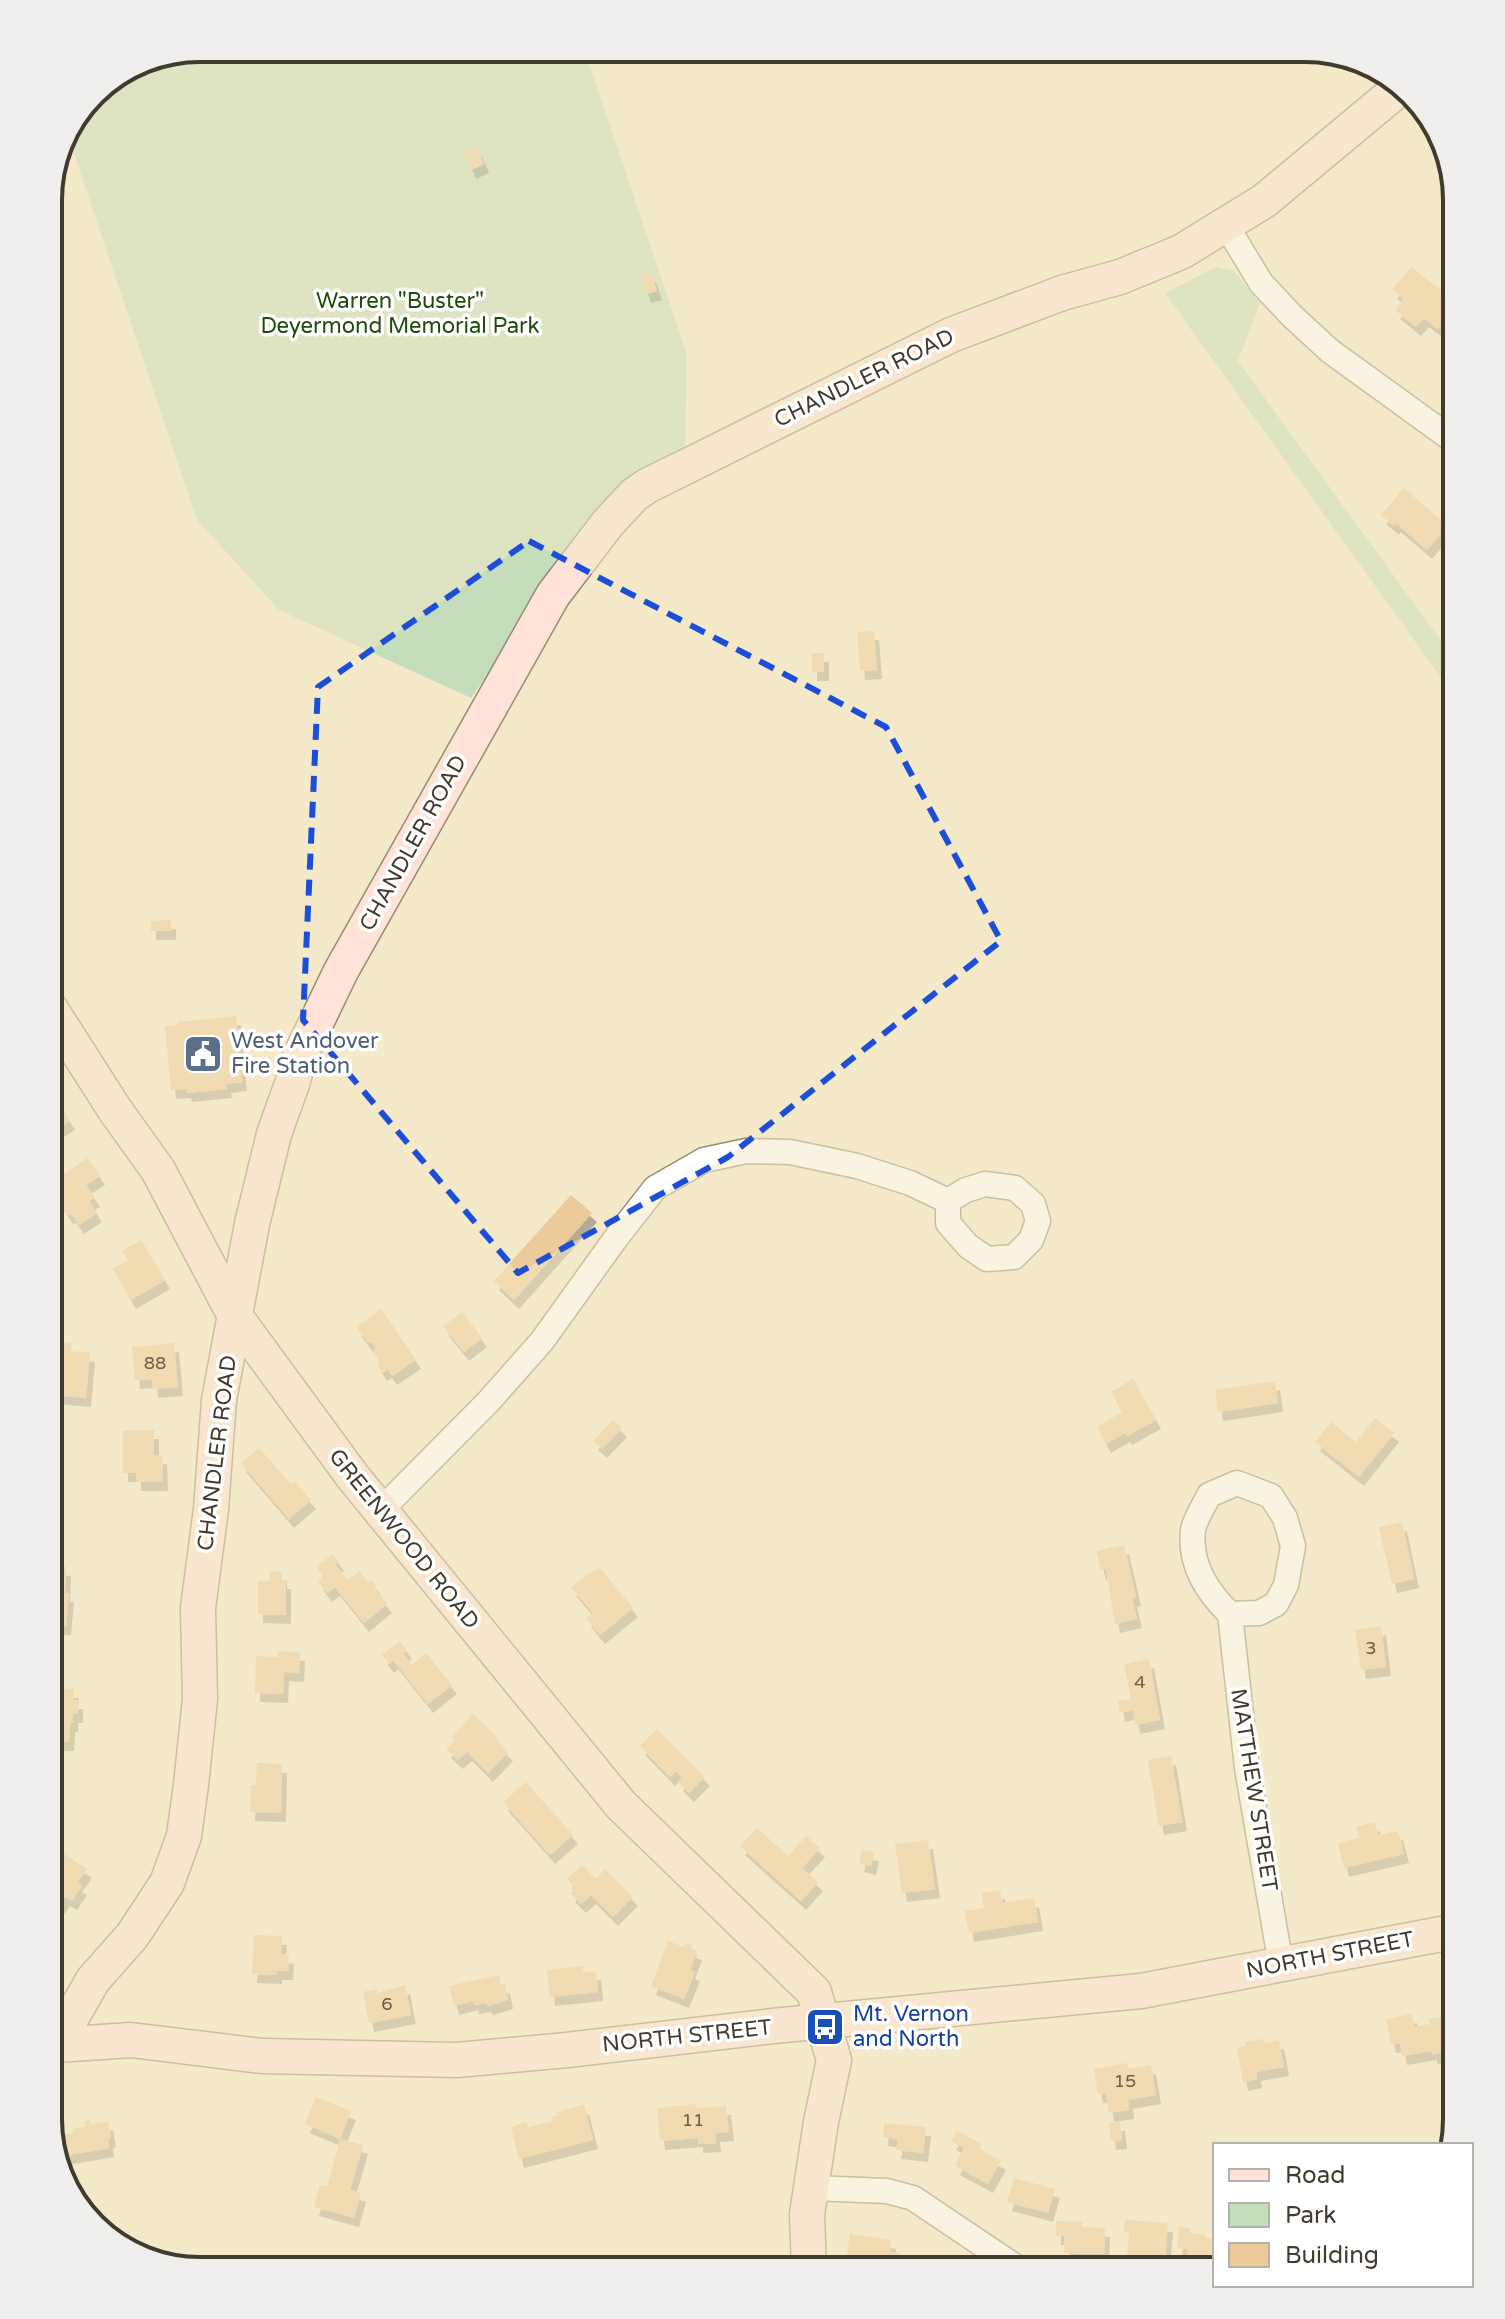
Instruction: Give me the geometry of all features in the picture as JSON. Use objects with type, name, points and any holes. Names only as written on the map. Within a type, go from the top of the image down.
[{"type":"street","name":"CHANDLER ROAD","points":[[62,2031],[93,1980],[132,1936],[167,1883],[184,1836],[200,1699],[198,1608],[211,1509],[219,1400],[252,1224],[274,1134],[300,1056],[341,971],[553,595],[608,523],[634,495],[647,486],[937,342],[1062,293],[1120,277],[1181,252],[1264,201],[1393,94]]},
{"type":"street","points":[[1226,225],[1261,283],[1292,316],[1330,351],[1443,433]]},
{"type":"street","name":"GREENWOOD ROAD","points":[[62,1027],[158,1170],[235,1316],[353,1477],[621,1805],[814,1992],[834,2060],[807,2214],[809,2257]]},
{"type":"street","points":[[380,1511],[489,1401],[542,1341],[655,1188],[704,1160],[746,1151],[790,1152],[857,1166],[910,1183],[948,1201]]},
{"type":"street","points":[[1237,1483],[1271,1496],[1285,1518],[1293,1546],[1286,1585],[1276,1604],[1259,1613],[1230,1614],[1214,1599],[1200,1576],[1193,1552],[1193,1527],[1209,1495],[1237,1483]]},
{"type":"street","name":"MATTHEW STREET","points":[[1230,1614],[1247,1768],[1281,1965]]},
{"type":"street","name":"NORTH STREET","points":[[62,2046],[131,2040],[262,2056],[457,2060],[1141,1991],[1443,1934]]},
{"type":"street","points":[[812,2188],[887,2191],[913,2198],[1001,2257]]},
{"type":"highlighted area","points":[[529,541],[886,727],[1001,941],[728,1157],[518,1273],[303,1020],[318,687]]},
{"type":"green space","name":"Warren \"Buster\" Deyermond Memorial Park","points":[[200,62],[589,62],[687,355],[685,456],[567,555],[471,698],[279,610],[197,520],[72,149],[91,116],[109,96],[131,81],[156,69]]},
{"type":"green space","points":[[1216,267],[1234,271],[1260,303],[1238,361],[1443,644],[1443,680],[1165,293]]},
{"type":"building","points":[[477,147],[484,164],[471,170],[464,153]]},
{"type":"building","points":[[1411,267],[1443,292],[1443,323],[1438,329],[1424,318],[1416,327],[1395,310],[1404,299],[1392,290]]},
{"type":"building","points":[[651,273],[657,291],[646,294],[640,276]]},
{"type":"building","points":[[1404,488],[1443,522],[1443,532],[1427,550],[1396,523],[1394,526],[1381,515]]},
{"type":"building","points":[[874,631],[877,670],[860,671],[857,632]]},
{"type":"building","points":[[812,653],[824,653],[824,672],[812,672]]},
{"type":"building","points":[[171,920],[171,931],[151,931],[151,921]]},
{"type":"building","name":"West Andover Fire Station","points":[[236,1016],[242,1082],[226,1084],[227,1089],[187,1093],[186,1089],[171,1090],[165,1026]]},
{"type":"building","points":[[62,1108],[70,1121],[62,1126]]},
{"type":"building","points":[[88,1158],[100,1176],[86,1185],[95,1198],[89,1201],[97,1213],[79,1225],[62,1206],[62,1175]]},
{"type":"building","points":[[571,1195],[592,1213],[514,1300],[494,1281]]},
{"type":"building","points":[[141,1240],[165,1280],[131,1300],[113,1269],[128,1260],[122,1251]]},
{"type":"building","points":[[381,1309],[416,1360],[392,1376],[387,1369],[382,1372],[377,1364],[381,1362],[373,1351],[376,1349],[356,1327]]},
{"type":"building","points":[[462,1312],[482,1338],[464,1352],[443,1326]]},
{"type":"building","points":[[62,1342],[71,1343],[71,1351],[90,1353],[86,1398],[62,1396]]},
{"type":"building","points":[[174,1343],[178,1387],[153,1389],[152,1379],[135,1380],[132,1347]]},
{"type":"building","points":[[1133,1379],[1156,1420],[1106,1444],[1097,1427],[1122,1412],[1111,1392]]},
{"type":"building","points":[[1275,1381],[1278,1403],[1218,1412],[1215,1390]]},
{"type":"building","points":[[1375,1418],[1394,1433],[1359,1477],[1315,1442],[1331,1422],[1356,1442]]},
{"type":"building","points":[[613,1420],[622,1428],[602,1449],[593,1441]]},
{"type":"building","points":[[154,1430],[154,1456],[162,1455],[163,1482],[136,1482],[136,1473],[123,1473],[123,1431]]},
{"type":"building","points":[[259,1448],[291,1484],[294,1481],[311,1500],[289,1519],[241,1463]]},
{"type":"building","points":[[1402,1522],[1414,1579],[1392,1584],[1379,1527]]},
{"type":"building","points":[[1124,1545],[1136,1597],[1132,1598],[1137,1619],[1115,1624],[1106,1569],[1101,1571],[1096,1551]]},
{"type":"building","points":[[333,1554],[339,1562],[335,1565],[348,1580],[359,1571],[369,1583],[372,1581],[387,1604],[364,1623],[335,1587],[327,1593],[318,1581],[324,1576],[316,1567]]},
{"type":"building","points":[[62,1567],[66,1567],[65,1593],[69,1593],[66,1626],[62,1626]]},
{"type":"building","points":[[599,1567],[633,1608],[600,1635],[586,1618],[593,1613],[571,1587]]},
{"type":"building","points":[[270,1571],[282,1572],[282,1580],[286,1580],[286,1615],[258,1614],[258,1581],[270,1581]]},
{"type":"building","points":[[1381,1626],[1386,1667],[1361,1670],[1355,1630]]},
{"type":"building","points":[[400,1641],[407,1650],[403,1654],[412,1665],[426,1653],[452,1685],[428,1704],[393,1660],[389,1664],[382,1655]]},
{"type":"building","points":[[278,1651],[300,1652],[299,1673],[284,1672],[283,1694],[255,1693],[256,1656],[278,1657]]},
{"type":"building","points":[[1149,1659],[1160,1720],[1135,1725],[1133,1710],[1120,1713],[1118,1701],[1131,1699],[1124,1664]]},
{"type":"building","points":[[62,1689],[74,1689],[73,1700],[78,1700],[78,1714],[73,1714],[73,1723],[70,1723],[69,1742],[62,1742]]},
{"type":"building","points":[[473,1714],[508,1752],[488,1773],[467,1752],[458,1760],[446,1749],[455,1740],[452,1737]]},
{"type":"building","points":[[657,1729],[705,1777],[689,1793],[678,1782],[682,1778],[676,1771],[670,1777],[640,1746]]},
{"type":"building","points":[[1171,1756],[1182,1822],[1159,1826],[1148,1760]]},
{"type":"building","points":[[257,1763],[282,1764],[281,1813],[250,1812],[251,1785],[256,1785]]},
{"type":"building","points":[[526,1782],[573,1835],[550,1855],[503,1802]]},
{"type":"building","points":[[1375,1822],[1378,1835],[1398,1831],[1404,1854],[1344,1868],[1338,1843],[1359,1838],[1356,1827]]},
{"type":"building","points":[[757,1828],[788,1856],[806,1836],[820,1848],[802,1868],[818,1882],[801,1901],[740,1846]]},
{"type":"building","points":[[928,1840],[935,1889],[902,1893],[895,1844]]},
{"type":"building","points":[[862,1850],[874,1852],[871,1866],[859,1863]]},
{"type":"building","points":[[62,1853],[87,1869],[77,1883],[82,1886],[72,1901],[65,1897],[62,1901]]},
{"type":"building","points":[[582,1865],[596,1879],[605,1869],[633,1897],[613,1917],[591,1895],[581,1904],[570,1893],[575,1888],[567,1879]]},
{"type":"building","points":[[1000,1890],[1002,1903],[1034,1898],[1038,1922],[969,1933],[965,1911],[984,1908],[982,1893]]},
{"type":"building","points":[[254,1935],[282,1936],[281,1954],[289,1955],[288,1971],[277,1971],[277,1975],[252,1974]]},
{"type":"building","points":[[668,1941],[684,1947],[685,1943],[692,1945],[691,1949],[697,1951],[690,1970],[695,1972],[684,1999],[651,1986]]},
{"type":"building","points":[[583,1966],[583,1972],[596,1971],[598,1992],[550,1997],[547,1970]]},
{"type":"building","points":[[499,1975],[501,1985],[505,1984],[508,2000],[488,2006],[486,2003],[474,2005],[473,2001],[454,2006],[449,1986]]},
{"type":"building","points":[[405,1985],[411,2015],[369,2023],[363,1992],[377,1989],[377,1993]]},
{"type":"building","points":[[1412,2014],[1414,2027],[1430,2024],[1429,2019],[1443,2017],[1443,2053],[1432,2055],[1432,2051],[1402,2056],[1400,2043],[1391,2044],[1386,2019]]},
{"type":"building","points":[[1264,2039],[1264,2043],[1279,2040],[1284,2067],[1256,2072],[1257,2079],[1243,2082],[1237,2048],[1246,2046],[1245,2042]]},
{"type":"building","points":[[1127,2063],[1128,2069],[1151,2065],[1156,2095],[1128,2100],[1129,2110],[1109,2113],[1106,2093],[1098,2094],[1094,2069]]},
{"type":"building","points":[[316,2097],[351,2111],[340,2139],[305,2124]]},
{"type":"building","points":[[696,2104],[697,2108],[726,2106],[729,2132],[715,2133],[716,2143],[698,2144],[698,2138],[660,2141],[657,2108]]},
{"type":"building","points":[[584,2105],[593,2140],[519,2159],[511,2127],[527,2122],[528,2127],[553,2121],[556,2112]]},
{"type":"building","points":[[90,2120],[91,2124],[108,2121],[109,2148],[67,2155],[63,2134],[85,2127],[84,2121]]},
{"type":"building","points":[[1120,2122],[1122,2140],[1111,2141],[1109,2123]]},
{"type":"building","points":[[884,2123],[926,2127],[923,2153],[896,2150],[898,2139],[883,2137]]},
{"type":"building","points":[[957,2131],[982,2144],[979,2149],[1001,2161],[988,2184],[955,2166],[964,2148],[951,2141]]},
{"type":"building","points":[[340,2139],[363,2145],[350,2190],[361,2193],[354,2218],[314,2207],[320,2185],[327,2187]]},
{"type":"building","points":[[1014,2178],[1055,2189],[1048,2213],[1007,2202]]},
{"type":"building","points":[[1125,2220],[1168,2223],[1165,2257],[1127,2257],[1129,2232],[1124,2232]]},
{"type":"building","points":[[1056,2221],[1082,2222],[1082,2227],[1105,2228],[1104,2254],[1064,2253],[1065,2236],[1056,2236]]},
{"type":"building","points":[[1179,2227],[1213,2238],[1213,2257],[1187,2257],[1188,2249],[1177,2248]]},
{"type":"building","points":[[850,2234],[891,2240],[890,2252],[900,2253],[899,2257],[847,2257]]},
{"type":"place","name":"West Andover Fire Station","points":[[203,1054]]},
{"type":"place","name":"Mt. Vernon and North","points":[[825,2027]]}]
